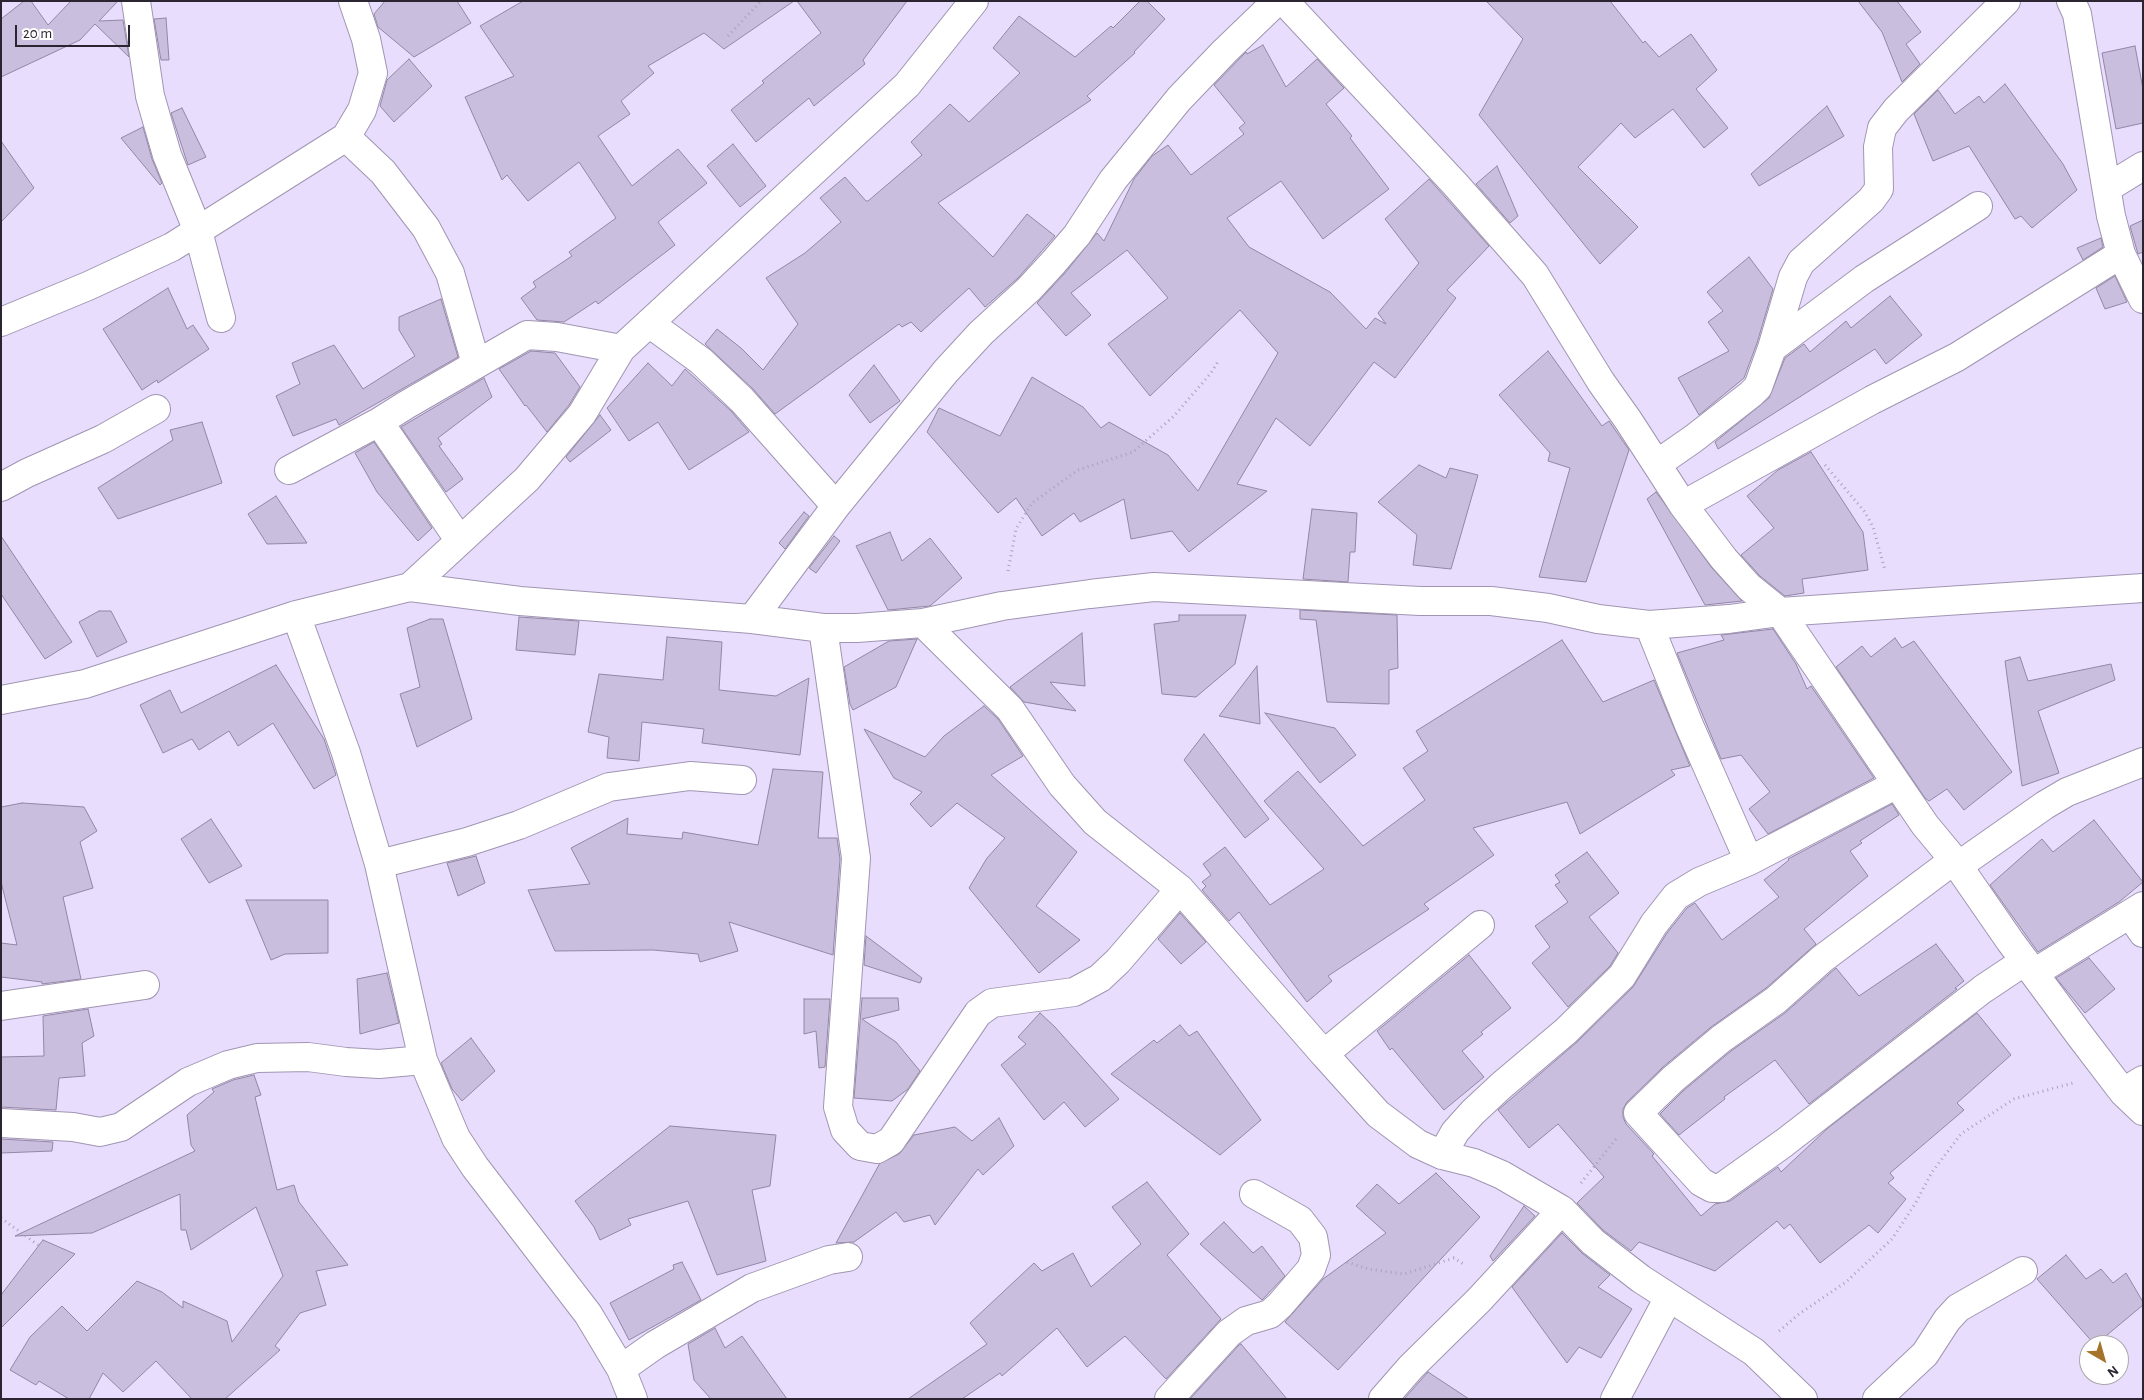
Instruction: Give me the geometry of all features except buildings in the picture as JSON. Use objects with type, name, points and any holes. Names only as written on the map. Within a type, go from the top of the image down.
[{"type":"street","points":[[136,1],[150,96],[167,155],[198,231],[222,318]]},
{"type":"street","points":[[1,322],[96,282],[172,247],[346,136],[362,110],[373,73],[366,39],[353,1]]},
{"type":"street","points":[[410,587],[527,479],[582,414],[621,348],[906,85],[974,1]]},
{"type":"street","points":[[752,619],[836,506],[946,371],[981,333],[1029,289],[1077,235],[1113,180],[1179,99],[1224,51],[1277,1]]},
{"type":"street","points":[[1284,1],[1455,184],[1534,274],[1683,505],[1743,580],[1780,612],[1925,825],[1956,863],[2030,967],[2133,1086],[2143,1111]]},
{"type":"street","points":[[1656,464],[1751,394],[1761,381],[1793,277],[1801,262],[1871,200],[1879,189],[1878,147],[1882,128],[1896,110],[2006,1]]},
{"type":"street","points":[[2071,1],[2077,14],[2111,216],[2121,254],[2143,298]]},
{"type":"street","points":[[346,136],[383,172],[426,228],[450,273],[476,364]]},
{"type":"street","points":[[2107,188],[2143,166]]},
{"type":"street","points":[[1772,348],[1864,279],[1978,206]]},
{"type":"street","points":[[1683,505],[1872,400],[1957,357],[2121,254]]},
{"type":"street","points":[[649,323],[701,361],[742,400],[836,506]]},
{"type":"street","points":[[289,470],[379,422],[527,335],[557,337],[621,348]]},
{"type":"street","points":[[1,487],[102,439],[156,409]]},
{"type":"street","points":[[379,422],[460,541]]},
{"type":"street","points":[[1,700],[85,684],[296,615],[410,587],[520,601],[752,619],[823,628],[857,628],[923,623],[1002,606],[1154,587],[1420,601],[1491,601],[1548,608],[1598,619],[1649,624],[1729,619],[1780,612],[2143,588]]},
{"type":"street","points":[[296,615],[346,754],[379,864],[423,1060],[456,1138],[475,1167],[588,1314],[621,1369],[633,1399]]},
{"type":"street","points":[[923,623],[1010,708],[1062,785],[1095,822],[1180,889],[1378,1114],[1418,1144],[1442,1155],[1474,1163],[1502,1176],[1562,1210],[1593,1242],[1641,1279],[1754,1352],[1802,1399]]},
{"type":"street","points":[[1649,624],[1689,725],[1749,861]]},
{"type":"street","points":[[823,628],[856,858],[838,1106],[845,1130],[860,1146],[877,1149],[891,1141],[978,1013],[992,1002],[1074,992],[1100,978],[1118,961],[1180,889]]},
{"type":"street","points":[[2138,918],[1983,990],[1784,1143],[1721,1188],[1712,1188],[1701,1182],[1638,1113],[1673,1079],[1721,1039],[1776,1000],[1822,959],[1956,863],[2067,792],[2143,762]]},
{"type":"street","points":[[379,864],[467,842],[519,825],[609,787],[690,776],[742,780]]},
{"type":"street","points":[[1442,1155],[1455,1132],[1473,1112],[1566,1031],[1622,976],[1654,924],[1676,896],[1699,882],[1749,861],[1897,784]]},
{"type":"street","points":[[1324,1054],[1480,925]]},
{"type":"street","points":[[1,1006],[145,985]]},
{"type":"street","points":[[1,1123],[73,1127],[100,1132],[121,1127],[188,1082],[228,1065],[256,1058],[308,1057],[379,1064],[423,1060]]},
{"type":"street","points":[[1169,1399],[1229,1333],[1246,1321],[1270,1314],[1311,1269],[1316,1256],[1313,1237],[1309,1231],[1300,1220],[1254,1194]]},
{"type":"street","points":[[1383,1399],[1411,1366],[1479,1300],[1562,1210]]},
{"type":"street","points":[[621,1369],[655,1345],[752,1288],[828,1260],[848,1257]]},
{"type":"street","points":[[1878,1399],[1925,1354],[1947,1320],[1958,1308],[2023,1271]]},
{"type":"street","points":[[1615,1399],[1669,1297]]},
{"type":"path","points":[[728,36],[761,1]]},
{"type":"path","points":[[1002,606],[1016,529],[1032,504],[1078,470],[1133,452],[1174,416],[1211,373],[1219,360]]},
{"type":"path","points":[[1803,439],[1864,512],[1874,527],[1891,604]]},
{"type":"path","points":[[1754,1352],[1799,1314],[1846,1282],[1892,1239],[1915,1204],[1932,1172],[1961,1134],[2014,1099],[2070,1083],[2133,1086]]},
{"type":"path","points":[[1562,1210],[1593,1166],[1638,1113]]},
{"type":"path","points":[[1,1218],[38,1245]]},
{"type":"path","points":[[1311,1269],[1340,1260],[1368,1270],[1404,1274],[1454,1258],[1464,1265],[1479,1300]]}]
